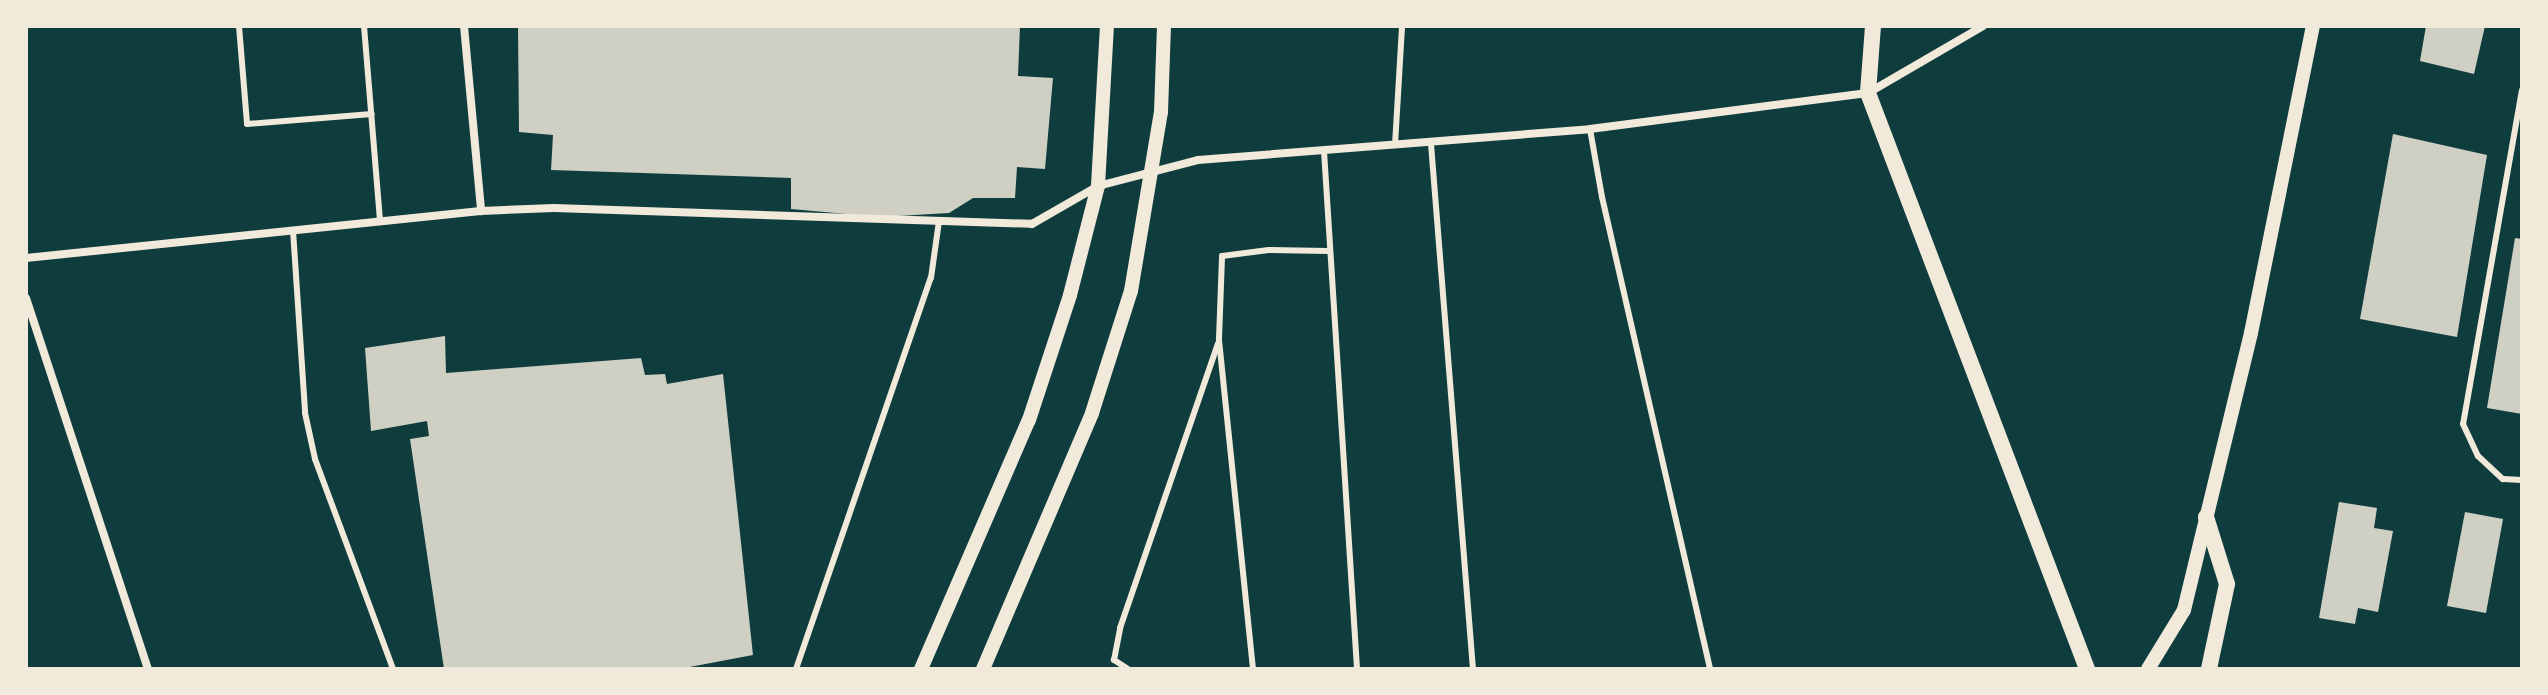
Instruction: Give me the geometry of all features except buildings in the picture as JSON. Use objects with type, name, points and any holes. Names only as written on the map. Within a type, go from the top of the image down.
[{"type":"main road","points":[[1873,26],[1868,93],[2087,669]]},
{"type":"main road","points":[[2206,517],[2227,584],[2209,669]]},
{"type":"street","points":[[464,26],[481,211]]},
{"type":"street","points":[[921,669],[1029,420],[1070,295],[1098,186],[1107,26]]},
{"type":"street","points":[[983,669],[1092,413],[1131,291],[1154,169],[1161,112],[1164,26]]},
{"type":"street","points":[[26,258],[481,211],[554,208],[1032,224],[1098,186],[1198,160],[1431,144],[1590,129],[1868,93],[1983,26]]},
{"type":"street","points":[[2148,669],[2184,610],[2251,333],[2313,26]]},
{"type":"street","points":[[26,298],[148,669]]},
{"type":"lane","points":[[239,26],[247,124],[372,114]]},
{"type":"lane","points":[[364,26],[380,222]]},
{"type":"lane","points":[[1395,145],[1402,26]]},
{"type":"lane","points":[[2522,90],[2463,424],[2478,456],[2503,479],[2522,480]]},
{"type":"lane","points":[[1590,129],[1602,197],[1710,669]]},
{"type":"lane","points":[[1431,144],[1473,669]]},
{"type":"lane","points":[[1324,151],[1357,669]]},
{"type":"lane","points":[[796,669],[931,278],[939,221]]},
{"type":"lane","points":[[293,230],[305,413],[315,459],[393,669]]},
{"type":"lane","points":[[1253,669],[1219,339],[1222,256],[1269,250],[1328,251]]},
{"type":"lane","points":[[1128,669],[1114,660],[1120,628],[1219,339]]}]
